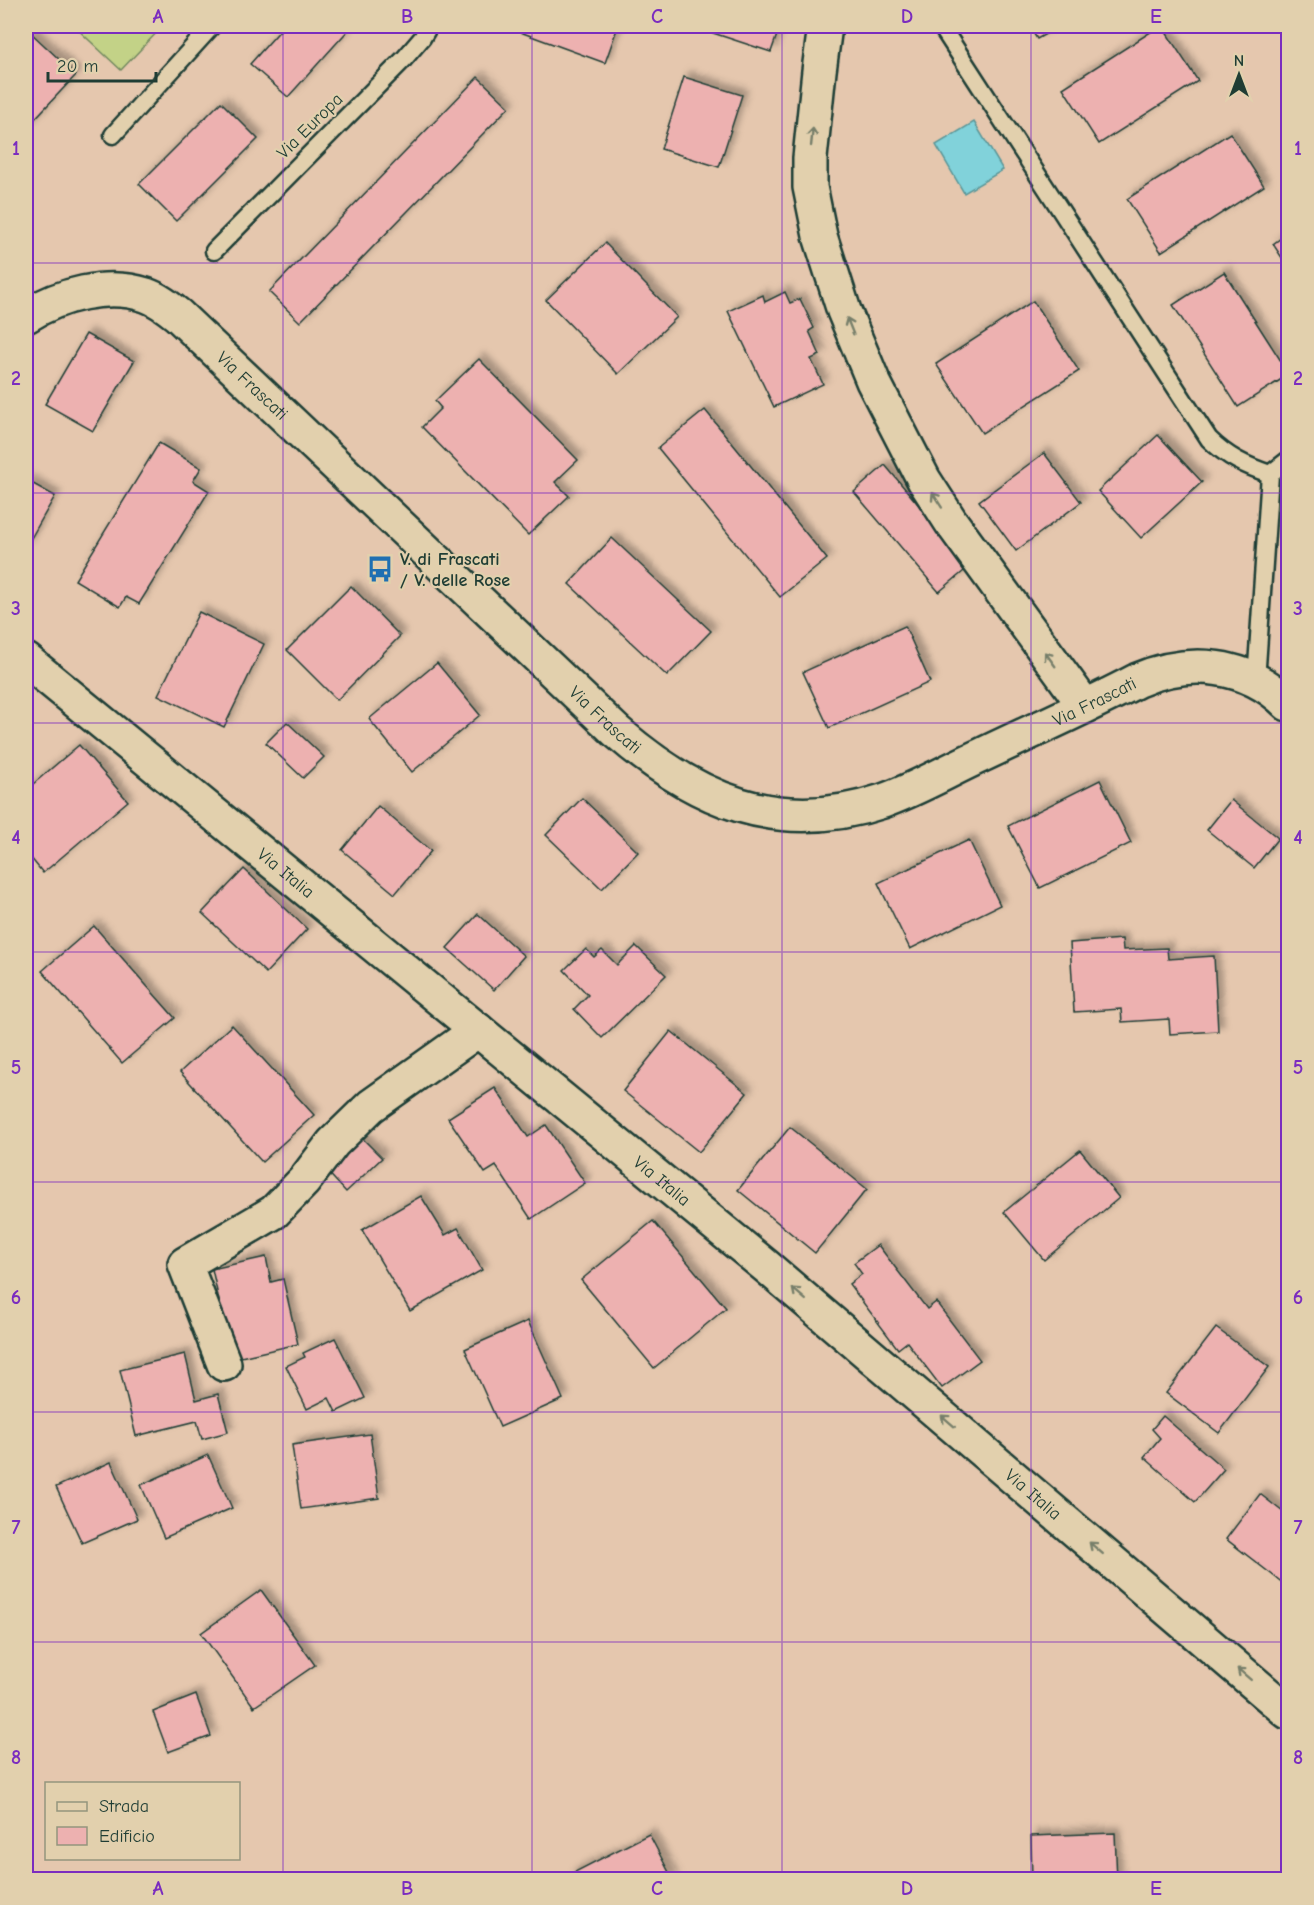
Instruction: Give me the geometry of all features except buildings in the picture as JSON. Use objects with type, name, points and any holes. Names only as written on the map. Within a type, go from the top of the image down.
[{"type":"street","points":[[825,26],[810,158],[810,187],[820,236],[844,311],[873,381],[924,480],[951,522],[1085,706]]},
{"type":"street","name":"Via Frascati","points":[[26,316],[58,299],[89,292],[123,291],[144,294],[165,304],[615,731],[652,761],[681,780],[740,806],[777,814],[796,815],[839,812],[863,807],[907,790],[1153,674],[1185,666],[1222,669],[1256,681],[1287,701]]},
{"type":"street","name":"Via Italia","points":[[26,660],[767,1267],[1288,1712]]},
{"type":"street","points":[[224,1364],[185,1264],[274,1212],[304,1181],[333,1143],[371,1106],[478,1030]]},
{"type":"lane","points":[[112,135],[212,26]]},
{"type":"lane","name":"Via Europa","points":[[214,251],[404,59],[429,26]]},
{"type":"lane","points":[[942,26],[1209,439],[1223,453],[1238,462],[1270,474]]},
{"type":"lane","points":[[1256,681],[1270,474],[1288,460]]},
{"type":"green space","points":[[74,26],[163,26],[121,70]]},
{"type":"water","points":[[974,122],[1003,170],[964,193],[936,145]]},
{"type":"place","name":"V. di Frascati / V. delle Rose","points":[[380,569]]}]
